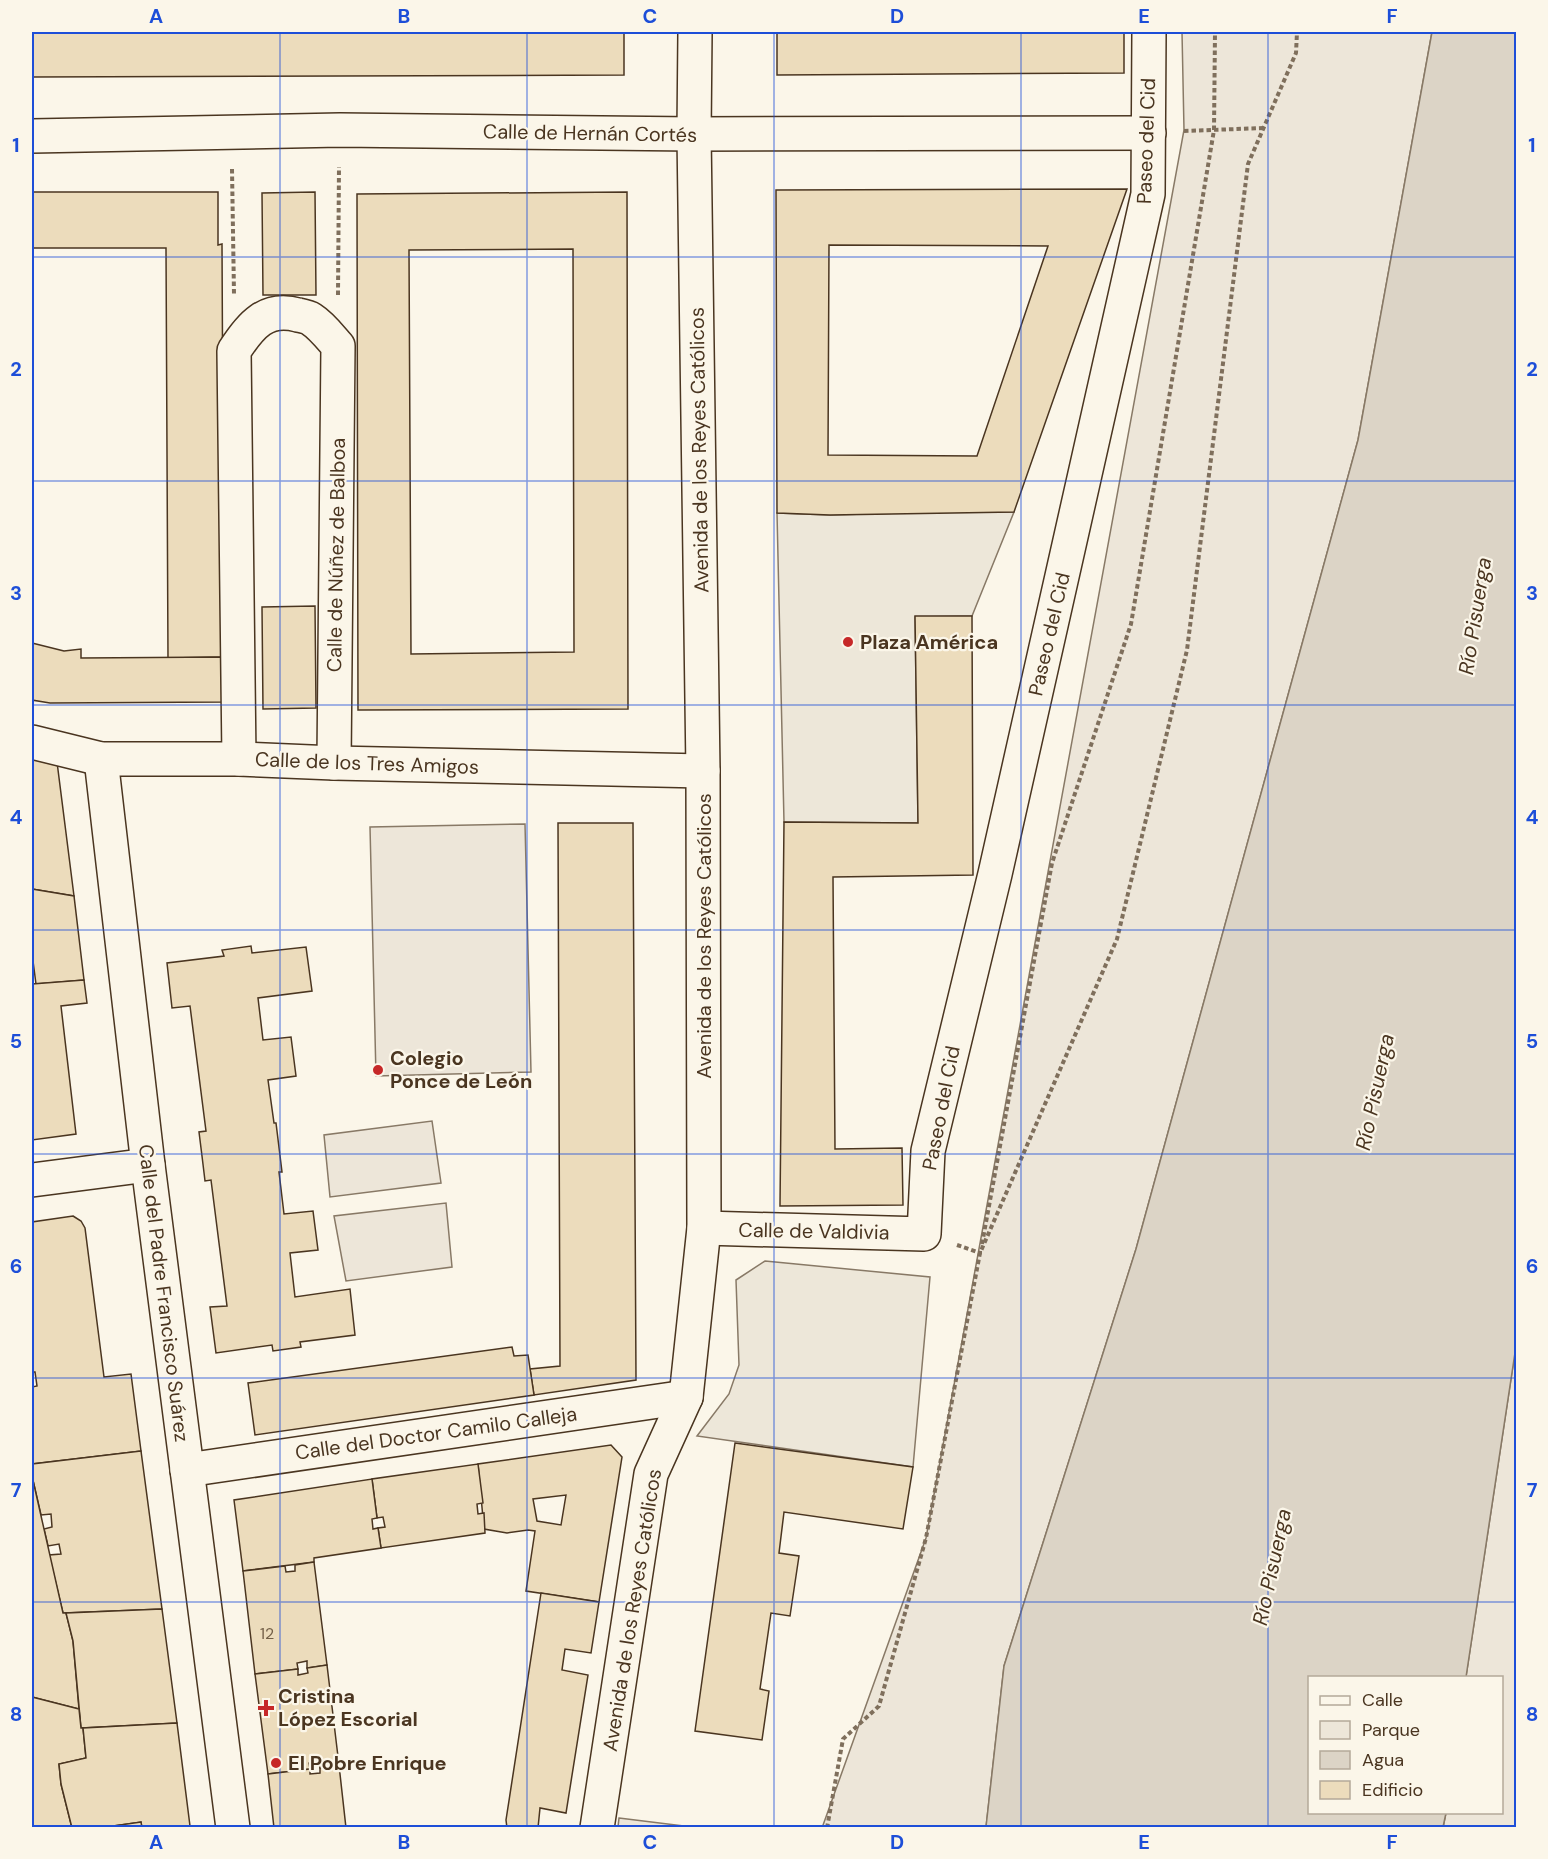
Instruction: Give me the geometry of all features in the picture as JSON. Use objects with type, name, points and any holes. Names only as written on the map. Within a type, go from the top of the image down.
[{"type":"street","name":"Avenida de los Reyes Católicos","points":[[597,1827],[651,1474],[686,1397],[704,1228],[704,771],[694,134],[695,32]]},
{"type":"street","name":"Paseo del Cid","points":[[924,1234],[928,1151],[995,874],[1148,194],[1149,32]]},
{"type":"street","name":"Calle de Hernán Cortés","points":[[32,136],[340,130],[694,134],[1149,133]]},
{"type":"street","points":[[238,759],[234,351],[246,332],[276,312],[310,318],[338,346]]},
{"type":"street","name":"Calle de Núñez de Balboa","points":[[334,763],[338,346]]},
{"type":"street","name":"Calle de los Tres Amigos","points":[[32,742],[101,759],[238,759],[704,771]]},
{"type":"street","name":"Calle del Padre Francisco Suárez","points":[[101,759],[148,1165],[233,1827]]},
{"type":"street","points":[[32,1180],[148,1165]]},
{"type":"street","name":"Calle de Valdivia","points":[[704,1228],[924,1234]]},
{"type":"street","name":"Calle del Doctor Camilo Calleja","points":[[187,1470],[686,1397]]},
{"type":"path","points":[[827,1827],[843,1739],[879,1706],[926,1538],[1052,863],[1131,624],[1214,130],[1215,32]]},
{"type":"path","points":[[980,1253],[1117,939],[1187,650],[1248,164],[1296,53],[1297,32]]},
{"type":"path","points":[[1149,133],[1264,128]]},
{"type":"path","points":[[338,346],[340,130]]},
{"type":"path","points":[[232,132],[234,351]]},
{"type":"green space","points":[[1182,32],[1432,32],[1358,440],[1136,1249],[1004,1666],[986,1827],[822,1828],[926,1538],[1184,130]]},
{"type":"green space","points":[[525,824],[531,1072],[376,1076],[370,827]]},
{"type":"green space","points":[[432,1121],[441,1183],[330,1197],[324,1135]]},
{"type":"green space","points":[[446,1203],[452,1267],[346,1281],[334,1216]]},
{"type":"green space","points":[[1516,1346],[1516,1827],[1443,1828],[1446,1814],[1503,1814],[1503,1676],[1466,1676]]},
{"type":"green space","points":[[619,1818],[692,1827],[618,1827]]},
{"type":"shaded area","name":"Plaza América","points":[[1014,512],[972,616],[915,617],[918,823],[784,822],[777,513],[830,515]]},
{"type":"shaded area","points":[[765,1261],[930,1277],[913,1467],[697,1436],[729,1394],[739,1365],[736,1280]]},
{"type":"water","name":"Río Pisuerga","points":[[1432,32],[1516,32],[1516,1346],[1466,1676],[1308,1676],[1308,1814],[1446,1814],[1443,1827],[986,1827],[1004,1666],[1136,1249],[1358,440]]},
{"type":"building","points":[[32,32],[624,32],[624,75],[32,77]]},
{"type":"building","points":[[777,32],[1124,32],[1124,73],[777,75]]},
{"type":"building","points":[[1127,189],[1014,512],[830,515],[777,513],[776,190]],"holes":[[[829,245],[1048,246],[977,456],[828,455]]]},
{"type":"building","points":[[32,192],[218,192],[218,245],[222,244],[224,657],[168,658],[166,248],[32,248]]},
{"type":"building","points":[[315,192],[316,295],[263,295],[262,193]]},
{"type":"building","points":[[627,192],[628,709],[358,710],[357,194]],"holes":[[[573,249],[574,652],[411,654],[409,250]]]},
{"type":"building","points":[[315,606],[316,708],[263,709],[262,607]]},
{"type":"building","points":[[915,616],[972,616],[973,875],[833,877],[835,1149],[902,1148],[903,1205],[780,1206],[784,822],[918,823]]},
{"type":"building","points":[[32,643],[64,651],[81,649],[81,658],[224,657],[224,702],[50,703],[32,700]]},
{"type":"building","points":[[32,756],[57,762],[74,896],[32,889]]},
{"type":"building","points":[[558,823],[633,823],[636,1380],[534,1395],[530,1369],[560,1366]]},
{"type":"building","points":[[32,889],[74,896],[84,980],[36,984],[32,962]]},
{"type":"building","points":[[251,946],[252,953],[306,947],[312,991],[258,998],[263,1040],[291,1037],[296,1076],[268,1080],[282,1172],[279,1172],[284,1214],[313,1211],[318,1250],[290,1253],[295,1297],[350,1289],[355,1335],[300,1342],[301,1347],[273,1351],[272,1345],[216,1353],[210,1307],[227,1306],[211,1180],[205,1181],[199,1132],[206,1131],[190,1006],[172,1008],[167,963],[224,956],[222,950]]},
{"type":"building","points":[[84,980],[87,1003],[61,1006],[76,1134],[32,1140],[32,984]]},
{"type":"building","points":[[73,1216],[81,1221],[85,1228],[104,1377],[131,1374],[141,1451],[32,1464],[32,1387],[37,1386],[35,1372],[32,1372],[32,1222]]},
{"type":"building","points":[[512,1347],[514,1356],[528,1355],[534,1395],[255,1435],[248,1383]]},
{"type":"building","points":[[735,1443],[913,1467],[903,1529],[784,1512],[779,1553],[799,1556],[790,1616],[771,1613],[760,1689],[769,1691],[762,1740],[695,1731]]},
{"type":"building","points":[[611,1445],[622,1457],[599,1602],[526,1591],[535,1531],[507,1533],[484,1529],[478,1464]],"holes":[[[566,1495],[561,1525],[537,1521],[533,1499]]]},
{"type":"building","points":[[141,1451],[162,1609],[63,1613],[49,1555],[61,1554],[59,1544],[48,1546],[44,1529],[52,1527],[51,1514],[41,1515],[32,1476],[32,1464]]},
{"type":"building","points":[[478,1464],[483,1503],[477,1504],[478,1514],[484,1513],[485,1533],[381,1548],[378,1528],[385,1527],[383,1517],[377,1518],[372,1479]]},
{"type":"building","points":[[32,1476],[63,1613],[66,1613],[73,1641],[79,1709],[32,1697]]},
{"type":"building","points":[[372,1479],[377,1518],[372,1519],[373,1529],[378,1528],[381,1548],[314,1558],[314,1562],[243,1571],[234,1500]]},
{"type":"building","points":[[314,1562],[327,1665],[307,1668],[307,1661],[297,1663],[298,1669],[255,1674],[243,1571],[285,1566],[286,1572],[295,1571],[295,1565]]},
{"type":"building","points":[[541,1593],[599,1602],[591,1653],[565,1649],[562,1670],[588,1675],[566,1813],[540,1808],[538,1828],[507,1828],[506,1820]]},
{"type":"building","points":[[162,1609],[177,1723],[81,1728],[73,1641],[66,1613]]},
{"type":"building","points":[[327,1665],[339,1765],[320,1768],[319,1761],[309,1763],[310,1769],[268,1774],[255,1674],[298,1669],[298,1675],[308,1673],[307,1668]]},
{"type":"building","points":[[32,1697],[79,1709],[86,1758],[59,1764],[61,1784],[72,1828],[32,1828]]},
{"type":"building","points":[[177,1723],[190,1826],[142,1828],[141,1822],[99,1828],[72,1828],[61,1784],[59,1764],[86,1758],[83,1728]]},
{"type":"building","points":[[339,1765],[346,1828],[274,1828],[268,1774],[310,1769],[310,1774],[320,1773],[320,1768]]},
{"type":"building","points":[[141,1822],[142,1828],[99,1828]]},
{"type":"place","name":"Plaza América","points":[[848,642]]},
{"type":"place","name":"Colegio Ponce de León","points":[[378,1070]]},
{"type":"place","name":"Cristina López Escorial","points":[[266,1708]]},
{"type":"place","name":"El Pobre Enrique","points":[[276,1763]]}]
